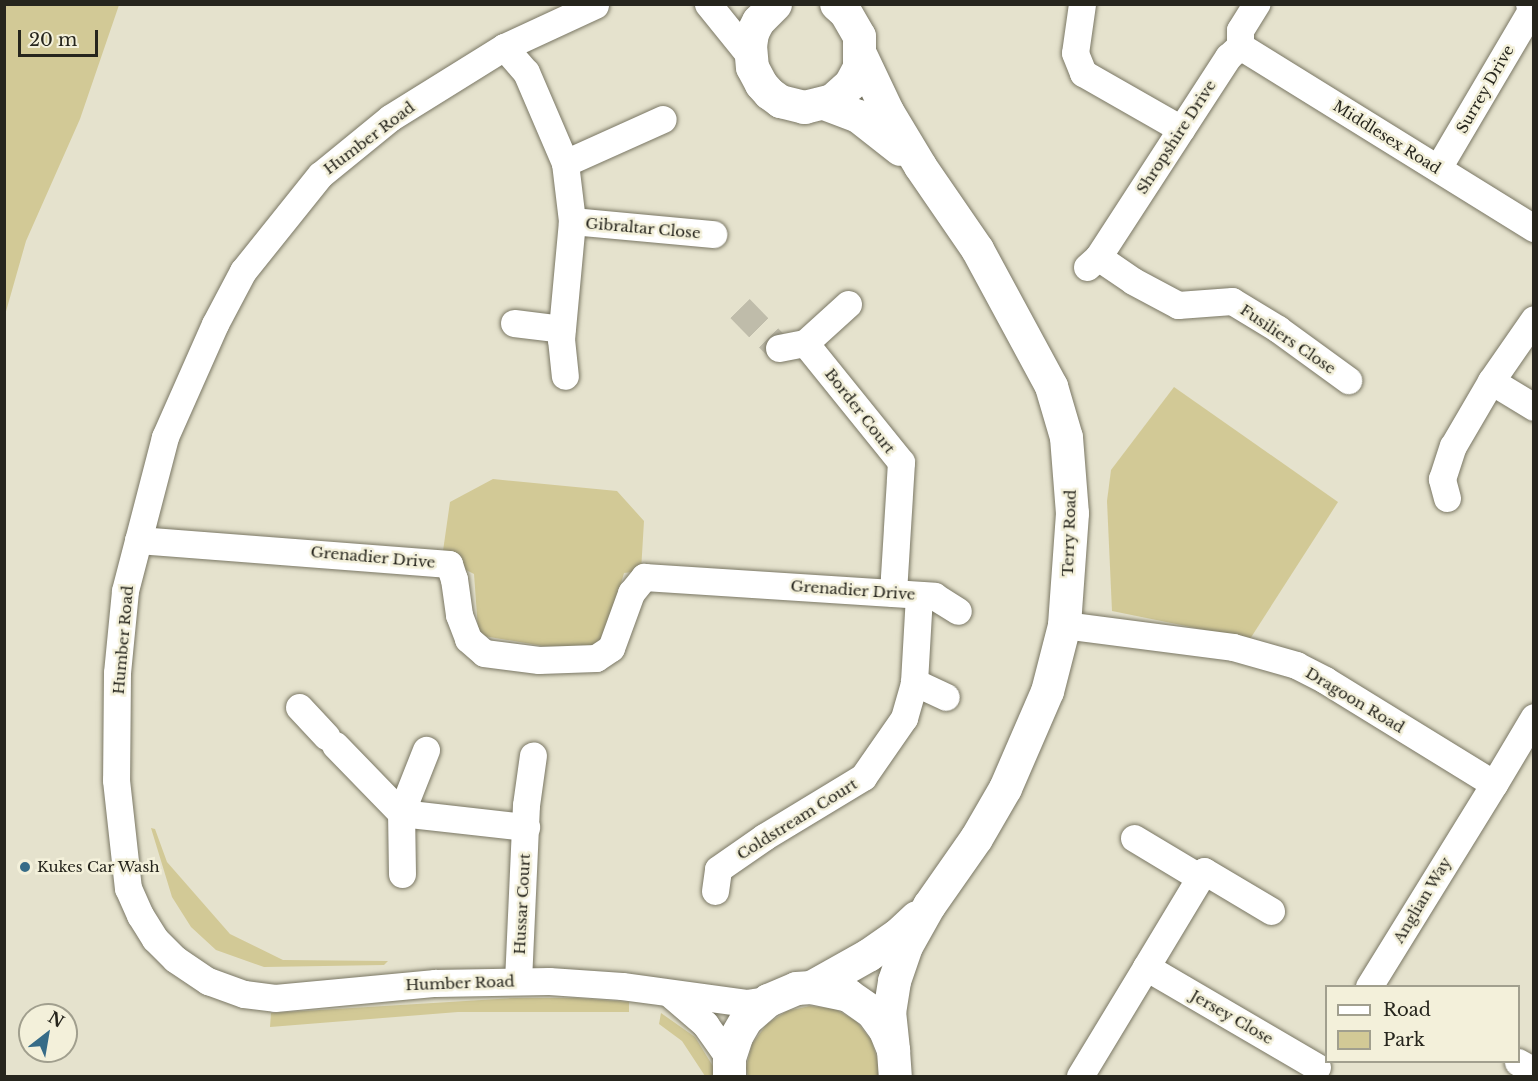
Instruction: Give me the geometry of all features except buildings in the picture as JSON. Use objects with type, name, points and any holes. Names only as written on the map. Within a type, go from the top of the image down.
[{"type":"main road","points":[[775,4],[758,21],[752,33],[750,56],[754,74],[760,84],[778,99],[804,106],[824,103],[843,92],[850,84],[853,23]]},
{"type":"main road","name":"Terry Road","points":[[853,23],[887,111],[920,166],[977,249],[1051,386],[1066,437],[1071,477],[1070,560],[1064,625],[1047,691],[1012,773],[976,838],[929,905],[906,946],[894,981],[889,1011],[894,1064]]},
{"type":"main road","name":"Terry Road","points":[[824,103],[842,109],[872,125],[920,166]]},
{"type":"main road","name":"Terry Road","points":[[811,987],[897,935],[929,905]]},
{"type":"main road","points":[[729,1067],[736,1036],[746,1019],[768,1000],[796,988],[811,987],[848,995],[872,1012],[885,1030],[894,1064]]},
{"type":"street","points":[[708,4],[750,56]]},
{"type":"street","points":[[1082,4],[1076,53],[1083,73],[1181,129]]},
{"type":"street","name":"Shropshire Drive","points":[[1092,262],[1228,57],[1240,46],[1240,30],[1256,4]]},
{"type":"street","name":"Humber Road","points":[[595,5],[504,47],[390,118],[320,175],[243,271],[207,339],[165,437],[125,591],[117,673],[117,800],[128,888],[140,915],[155,939],[175,959],[208,981],[244,994],[265,996],[435,983],[518,981],[622,986],[746,1003],[768,1000]]},
{"type":"street","name":"Surrey Drive","points":[[1438,168],[1531,8]]},
{"type":"street","name":"Middlesex Road","points":[[1240,46],[1533,228]]},
{"type":"street","name":"Gibraltar Close","points":[[504,47],[526,72],[566,163],[572,221],[562,329],[565,376]]},
{"type":"street","points":[[566,163],[663,119]]},
{"type":"street","name":"Gibraltar Close","points":[[572,221],[713,234]]},
{"type":"street","name":"Fusiliers Close","points":[[1092,262],[1178,305],[1232,301],[1278,329],[1348,380]]},
{"type":"street","points":[[779,348],[805,342],[848,304]]},
{"type":"street","points":[[1447,498],[1442,479],[1453,446],[1491,381],[1533,319]]},
{"type":"street","points":[[514,323],[562,329]]},
{"type":"street","name":"Border Court","points":[[805,342],[900,462],[892,593]]},
{"type":"street","points":[[1491,381],[1533,407]]},
{"type":"street","name":"Grenadier Drive","points":[[138,540],[449,564],[454,579],[459,615],[468,639],[484,653],[539,660],[596,658],[611,648],[632,593],[644,578],[934,596],[958,611]]},
{"type":"street","name":"Coldstream Court","points":[[715,891],[718,869],[764,837],[863,777],[904,718],[914,682],[919,595]]},
{"type":"street","name":"Dragoon Road","points":[[1064,625],[1233,647],[1296,665],[1325,680],[1494,784]]},
{"type":"street","points":[[914,682],[946,697]]},
{"type":"street","points":[[299,707],[400,813],[526,827]]},
{"type":"street","points":[[1494,784],[1529,733]]},
{"type":"street","points":[[402,874],[400,813],[426,750]]},
{"type":"street","name":"Hussar Court","points":[[518,981],[526,827],[533,755]]},
{"type":"street","name":"Anglian Way","points":[[1380,983],[1474,814],[1494,784]]},
{"type":"street","points":[[1134,838],[1199,877]]},
{"type":"street","points":[[1080,1077],[1204,871],[1271,911]]},
{"type":"street","name":"Jersey Close","points":[[1146,966],[1319,1066]]},
{"type":"street","points":[[669,993],[705,1024],[729,1067]]},
{"type":"street","points":[[1520,1063],[1533,1071]]},
{"type":"green space","points":[[5,4],[119,5],[80,119],[26,241],[5,315]]},
{"type":"green space","points":[[1174,387],[1338,502],[1250,639],[1112,611],[1107,501],[1111,470]]},
{"type":"green space","points":[[493,479],[617,491],[644,521],[641,571],[624,573],[606,635],[590,649],[543,646],[484,636],[478,629],[474,574],[442,558],[450,502]]},
{"type":"green space","points":[[151,828],[155,829],[167,862],[230,934],[283,960],[388,961],[384,965],[264,967],[216,950],[191,927],[172,897]]},
{"type":"green space","points":[[514,998],[576,998],[629,1002],[629,1012],[458,1012],[270,1027],[271,1013]]},
{"type":"green space","points":[[810,1006],[835,1009],[856,1021],[871,1040],[879,1064],[878,1076],[748,1076],[746,1068],[752,1044],[767,1024],[787,1011]]},
{"type":"green space","points":[[661,1013],[695,1037],[719,1076],[705,1076],[682,1041],[659,1024]]},
{"type":"tunnel","points":[[740,308],[779,348]]},
{"type":"place","name":"Kukes Car Wash","points":[[25,867]]}]
